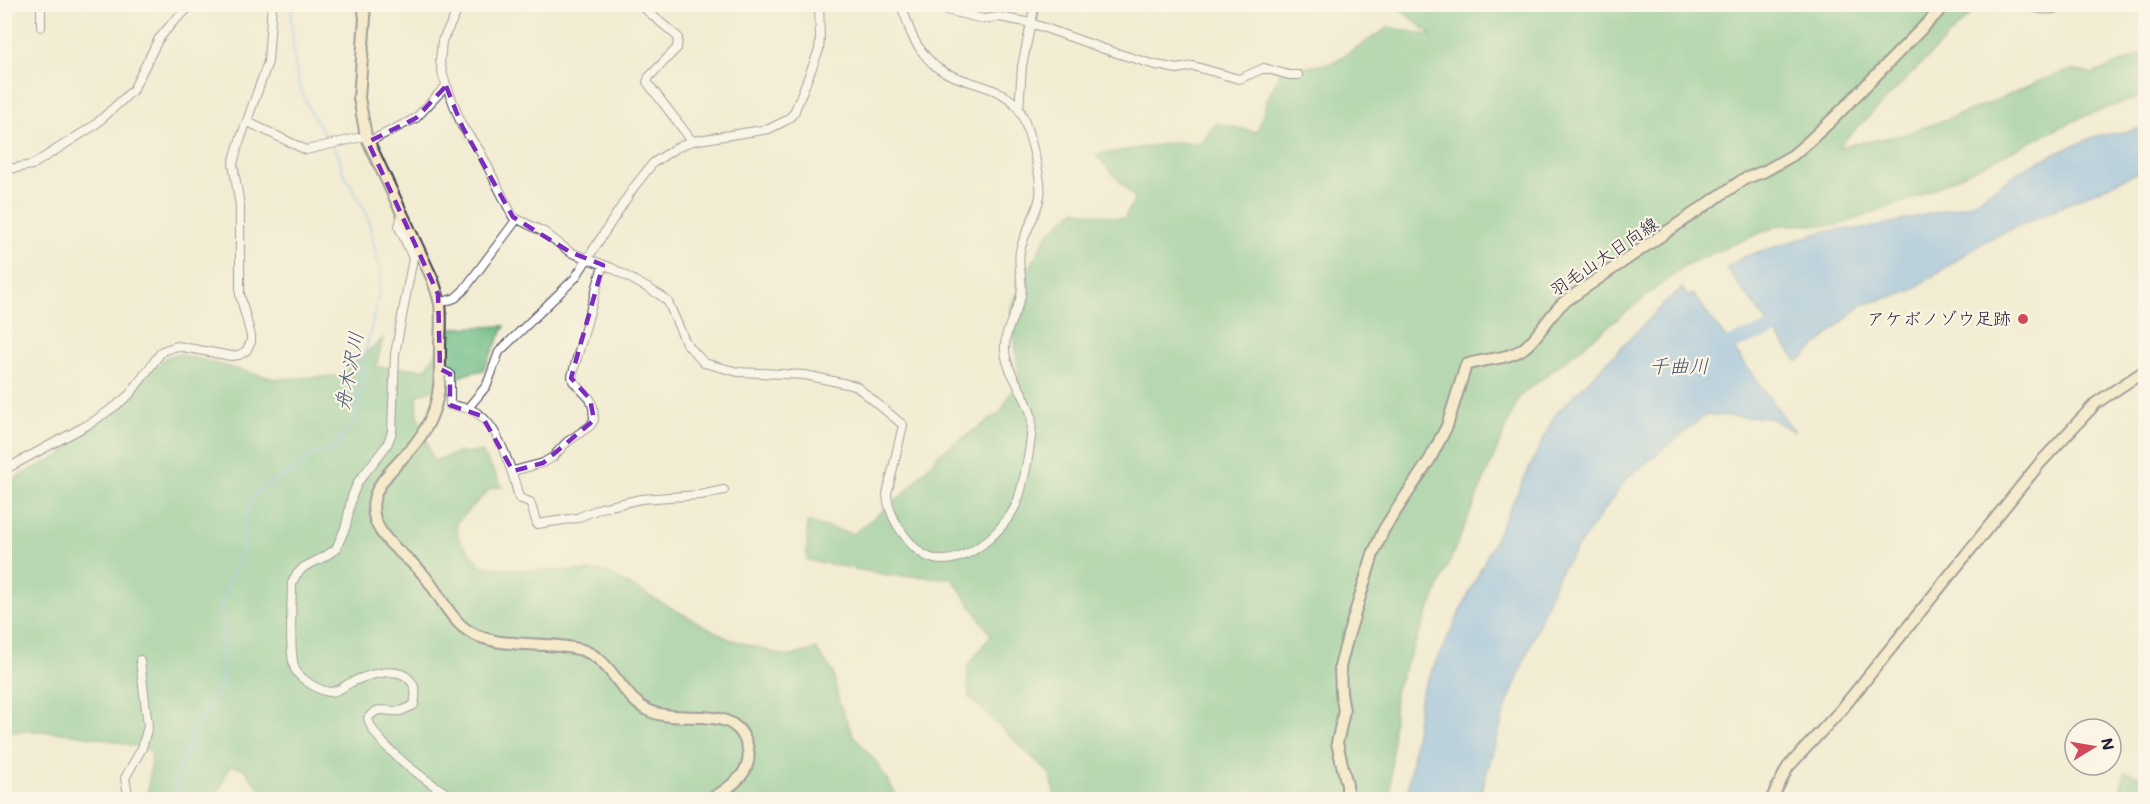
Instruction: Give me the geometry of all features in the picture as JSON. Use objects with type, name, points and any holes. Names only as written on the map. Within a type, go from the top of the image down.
[{"type":"street","points":[[41,4],[41,27]]},
{"type":"street","points":[[4,170],[38,162],[103,119],[133,90],[158,40],[172,22],[193,4]]},
{"type":"street","points":[[4,470],[91,423],[117,405],[130,394],[162,351],[177,346],[231,356],[246,351],[251,336],[240,295],[240,206],[233,164],[237,146],[248,122],[268,62],[272,4]]},
{"type":"street","points":[[363,4],[365,18],[359,98],[367,139],[432,278],[440,303],[440,369],[436,402],[417,442],[384,479],[373,500],[375,520],[380,531],[422,573],[461,626],[471,633],[500,641],[584,650],[603,662],[628,694],[645,709],[669,717],[721,718],[737,728],[748,747],[747,767],[742,777],[710,800]]},
{"type":"street","points":[[461,4],[442,41],[440,61],[446,86],[462,126],[480,151],[508,209],[517,219],[544,232],[570,252],[603,265],[660,295],[668,302],[686,343],[704,363],[738,372],[822,378],[856,386],[866,393],[903,425],[887,494],[888,505],[895,521],[911,544],[929,558],[942,561],[964,555],[990,538],[1011,514],[1020,491],[1033,422],[1030,409],[1009,365],[1005,345],[1022,293],[1020,250],[1041,194],[1040,179],[1019,110],[1004,94],[949,75],[937,68],[911,34],[903,9],[899,4]]},
{"type":"street","points":[[639,4],[678,37],[677,48],[649,77],[647,82],[692,141]]},
{"type":"street","points":[[468,408],[487,385],[499,352],[575,278],[643,174],[663,156],[692,141],[769,129],[787,120],[794,113],[819,50],[819,4]]},
{"type":"street","points":[[922,4],[983,20],[999,17],[1031,23],[1107,50],[1177,69],[1193,66],[1239,79],[1263,68],[1298,75]]},
{"type":"street","points":[[1019,110],[1022,66],[1035,4]]},
{"type":"street","name":"羽毛山大日向線","points":[[1347,800],[1347,785],[1337,743],[1344,711],[1340,667],[1348,636],[1373,554],[1384,529],[1430,459],[1447,426],[1466,365],[1510,355],[1524,348],[1552,312],[1564,302],[1744,179],[1766,171],[1792,155],[1834,118],[1946,4]]},
{"type":"street","points":[[2032,4],[2032,7],[2040,10],[2051,10],[2066,4]]},
{"type":"street","points":[[248,122],[306,150],[367,139],[416,118],[446,86]]},
{"type":"street","points":[[402,214],[399,227],[413,258],[395,354],[392,432],[387,445],[358,482],[352,496],[346,525],[336,549],[304,567],[296,575],[292,584],[292,650],[297,671],[314,685],[329,692],[361,678],[382,673],[399,674],[410,680],[415,688],[414,705],[402,711],[385,709],[376,711],[368,718],[369,724],[380,739],[414,772],[459,800]]},
{"type":"street","points":[[440,303],[455,298],[463,291],[517,219]]},
{"type":"street","points":[[513,471],[543,463],[553,457],[594,420],[590,399],[576,385],[572,376],[603,265]]},
{"type":"street","points":[[440,369],[450,374],[450,405],[468,408],[482,416],[490,426],[513,471],[519,498],[530,502],[537,524],[577,518],[601,508],[641,499],[699,495],[724,490]]},
{"type":"street","points":[[1772,800],[1788,768],[1841,710],[2040,463],[2096,403],[2145,370]]},
{"type":"street","points":[[129,800],[125,778],[141,748],[148,726],[140,660]]},
{"type":"highlighted area","points":[[446,86],[462,126],[513,217],[570,252],[603,265],[571,378],[590,399],[594,420],[543,463],[513,471],[482,416],[450,405],[450,374],[440,369],[438,294],[368,142],[416,118]]},
{"type":"green space","points":[[1395,5],[1980,5],[1838,147],[1906,134],[1993,102],[2039,81],[2072,70],[2092,74],[2145,53],[2145,95],[2082,117],[1917,197],[1839,225],[1780,225],[1687,264],[1519,397],[1395,691],[1390,799],[1055,799],[1051,775],[969,697],[967,667],[991,635],[952,578],[888,575],[807,560],[807,522],[853,534],[904,494],[940,453],[1000,413],[1019,377],[1011,307],[1046,236],[1074,210],[1124,219],[1135,198],[1096,155],[1177,142],[1199,144],[1216,123],[1257,132],[1268,98],[1281,71],[1332,63],[1389,27],[1433,36]]},
{"type":"green space","points":[[505,326],[483,370],[466,374],[417,396],[418,415],[433,461],[458,453],[482,452],[503,487],[491,488],[456,523],[459,540],[482,566],[517,570],[603,571],[729,639],[788,657],[816,649],[833,672],[839,703],[853,735],[876,762],[899,799],[269,800],[243,768],[230,766],[215,799],[147,799],[152,751],[118,742],[59,732],[5,733],[4,483],[58,457],[117,405],[166,357],[179,354],[275,379],[339,376],[383,338],[376,367],[426,369],[452,328]]},
{"type":"green space","points":[[2145,764],[2145,799],[2118,799],[2125,772],[2139,776]]},
{"type":"water","points":[[2145,126],[2145,169],[1987,240],[1909,292],[1861,305],[1798,362],[1726,268],[1743,257],[1825,231],[1870,228],[1971,204],[2028,166],[2096,136],[2131,131]]},
{"type":"water","name":"千曲川","points":[[1682,288],[1688,297],[1693,294],[1795,432],[1770,418],[1706,415],[1626,479],[1558,575],[1506,707],[1479,799],[1407,799],[1421,693],[1555,415]]},
{"type":"waterway","name":"舟木沢川","points":[[172,800],[176,776],[205,705],[217,692],[223,676],[221,601],[242,550],[249,506],[261,489],[275,479],[290,474],[313,455],[330,450],[350,428],[359,403],[364,357],[379,295],[381,274],[367,214],[342,170],[339,156],[311,113],[299,86],[294,59],[292,4]]},
{"type":"waterway","name":"千曲川","points":[[1716,354],[1724,346],[1788,323]]},
{"type":"place","name":"アケボノゾウ足跡","points":[[2023,319]]}]
